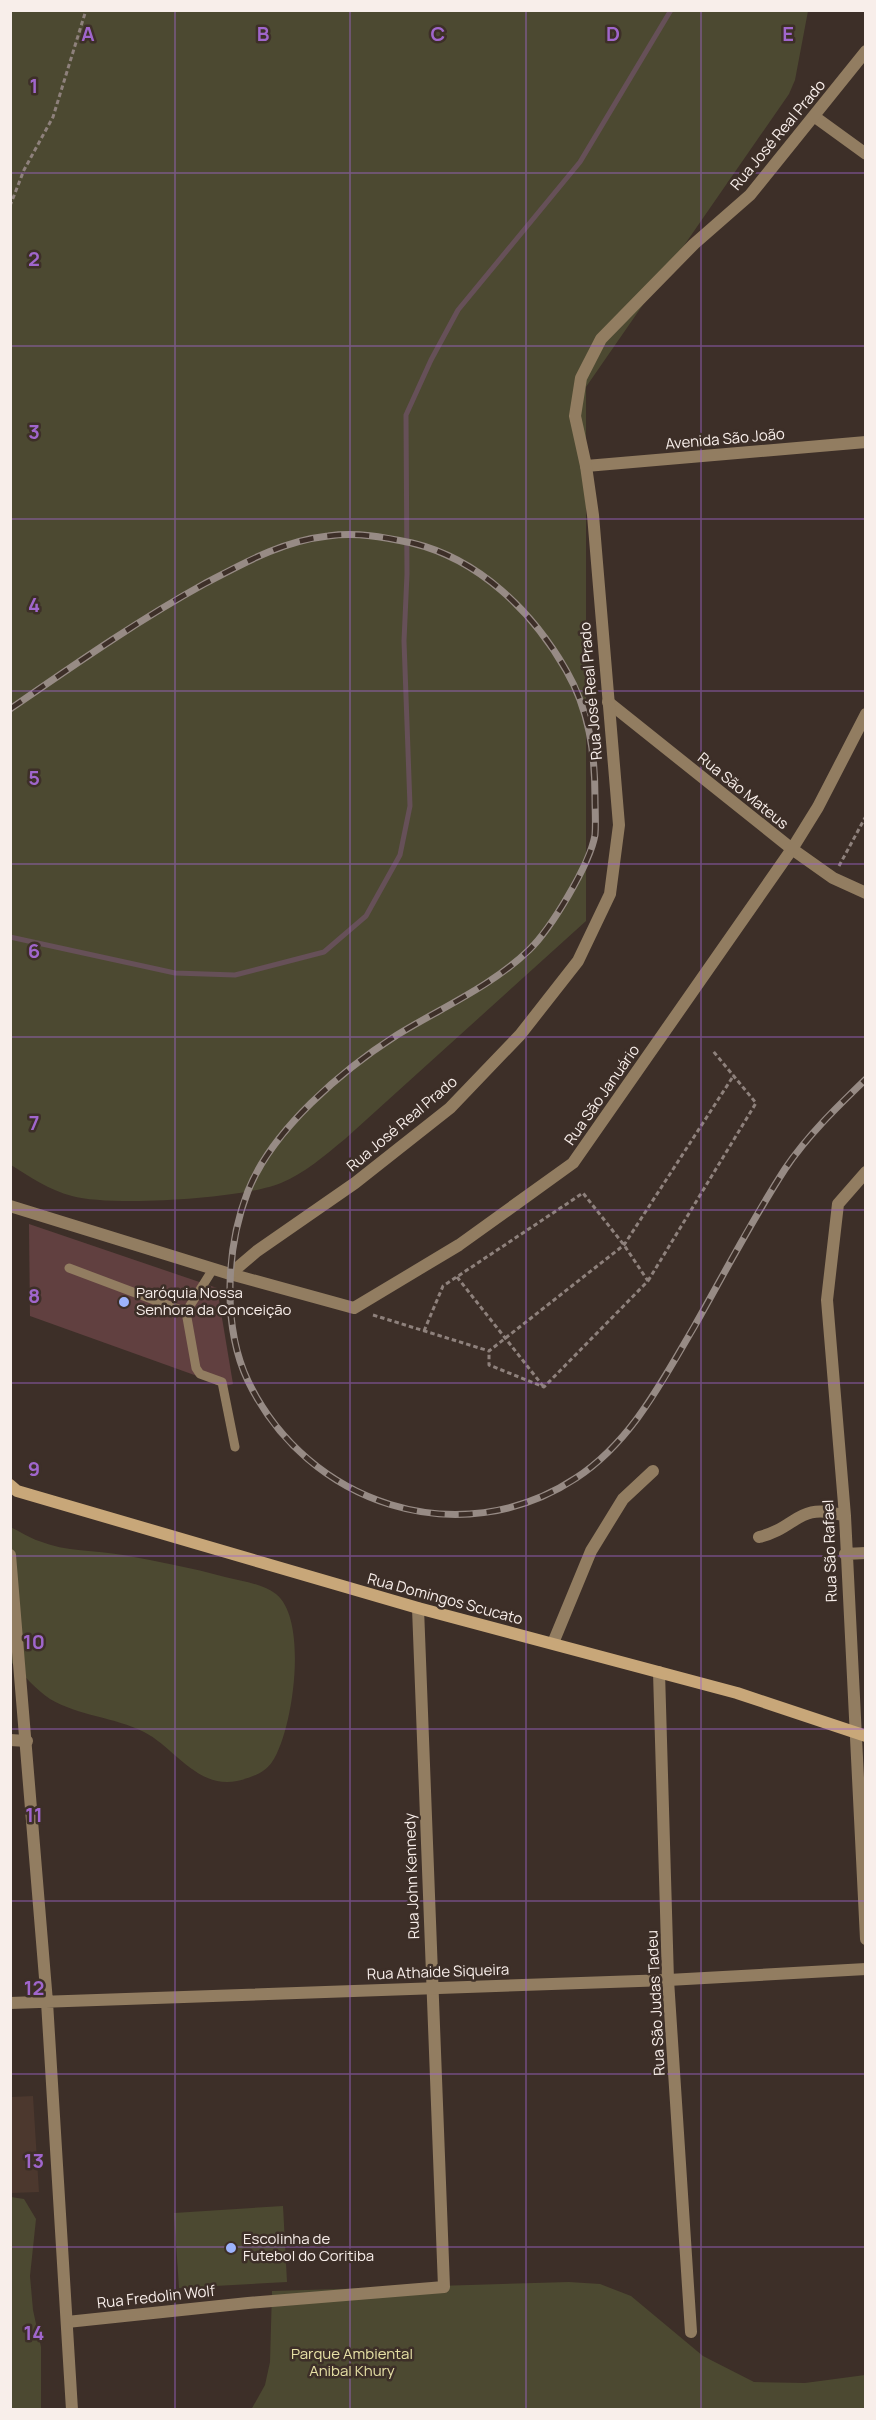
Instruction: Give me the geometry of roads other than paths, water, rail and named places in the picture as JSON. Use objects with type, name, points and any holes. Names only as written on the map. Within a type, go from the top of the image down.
[{"type":"main road","name":"Rua Domingos Scucato","points":[[13,1489],[418,1608],[737,1693],[860,1734]]},
{"type":"street","name":"Rua José Real Prado","points":[[230,1274],[257,1251],[355,1182],[450,1108],[520,1035],[578,961],[610,894],[619,825],[586,466],[575,416],[581,378],[601,339],[694,244],[750,195],[866,51]]},
{"type":"street","points":[[814,117],[866,154]]},
{"type":"street","name":"Avenida São João","points":[[586,466],[866,442]]},
{"type":"street","name":"Rua São Mateus","points":[[608,702],[792,849],[833,878],[866,893]]},
{"type":"street","name":"Rua São Januário","points":[[230,1274],[354,1308],[459,1245],[573,1163],[792,849],[818,807],[866,714]]},
{"type":"street","name":"Rua São Rafael","points":[[865,1172],[838,1204],[827,1300],[860,1734],[866,1940]]},
{"type":"street","points":[[10,1206],[230,1274]]},
{"type":"street","points":[[552,1643],[591,1551],[623,1499],[653,1471]]},
{"type":"street","points":[[759,1537],[774,1532],[806,1512],[826,1510],[845,1516]]},
{"type":"street","points":[[845,1554],[866,1553]]},
{"type":"street","points":[[10,1555],[47,2002],[72,2409]]},
{"type":"street","name":"Rua John Kennedy","points":[[418,1608],[444,2288]]},
{"type":"street","name":"Rua São Judas Tadeu","points":[[659,1672],[668,1980],[691,2332]]},
{"type":"street","points":[[10,1740],[27,1741]]},
{"type":"street","name":"Rua Athaide Siqueira","points":[[10,2003],[668,1980],[866,1969]]},
{"type":"street","name":"Rua Fredolin Wolf","points":[[67,2322],[248,2303],[444,2288]]},
{"type":"lane","points":[[69,1268],[186,1312]]},
{"type":"lane","points":[[213,1269],[186,1312],[196,1368],[200,1374],[222,1382],[235,1447]]},
{"type":"waterway","points":[[10,937],[175,973],[235,975],[324,952],[366,916],[400,855],[410,806],[404,641],[407,574],[406,415],[431,360],[458,310],[580,162],[671,10]]},
{"type":"railway","points":[[10,709],[130,628],[204,584],[279,548],[311,539],[339,535],[370,536],[412,543],[460,561],[501,590],[520,608],[552,648],[574,685],[585,716],[592,748],[595,781],[595,835],[578,879],[558,912],[538,940],[515,963],[483,986],[376,1049],[311,1103],[291,1124],[259,1168],[241,1213],[231,1261],[231,1311],[234,1336],[248,1381],[274,1424],[308,1459],[347,1486],[390,1504],[436,1514],[484,1513],[531,1501],[576,1478],[596,1463],[629,1429],[657,1390],[785,1169],[813,1133],[866,1079]]},
{"type":"place","name":"Paróquia Nossa Senhora da Conceição","points":[[124,1302]]},
{"type":"place","name":"Escolinha de Futebol do Coritiba","points":[[231,2248]]},
{"type":"park label","name":"Parque Ambiental Anibal Khury","points":[[352,2362]]}]
